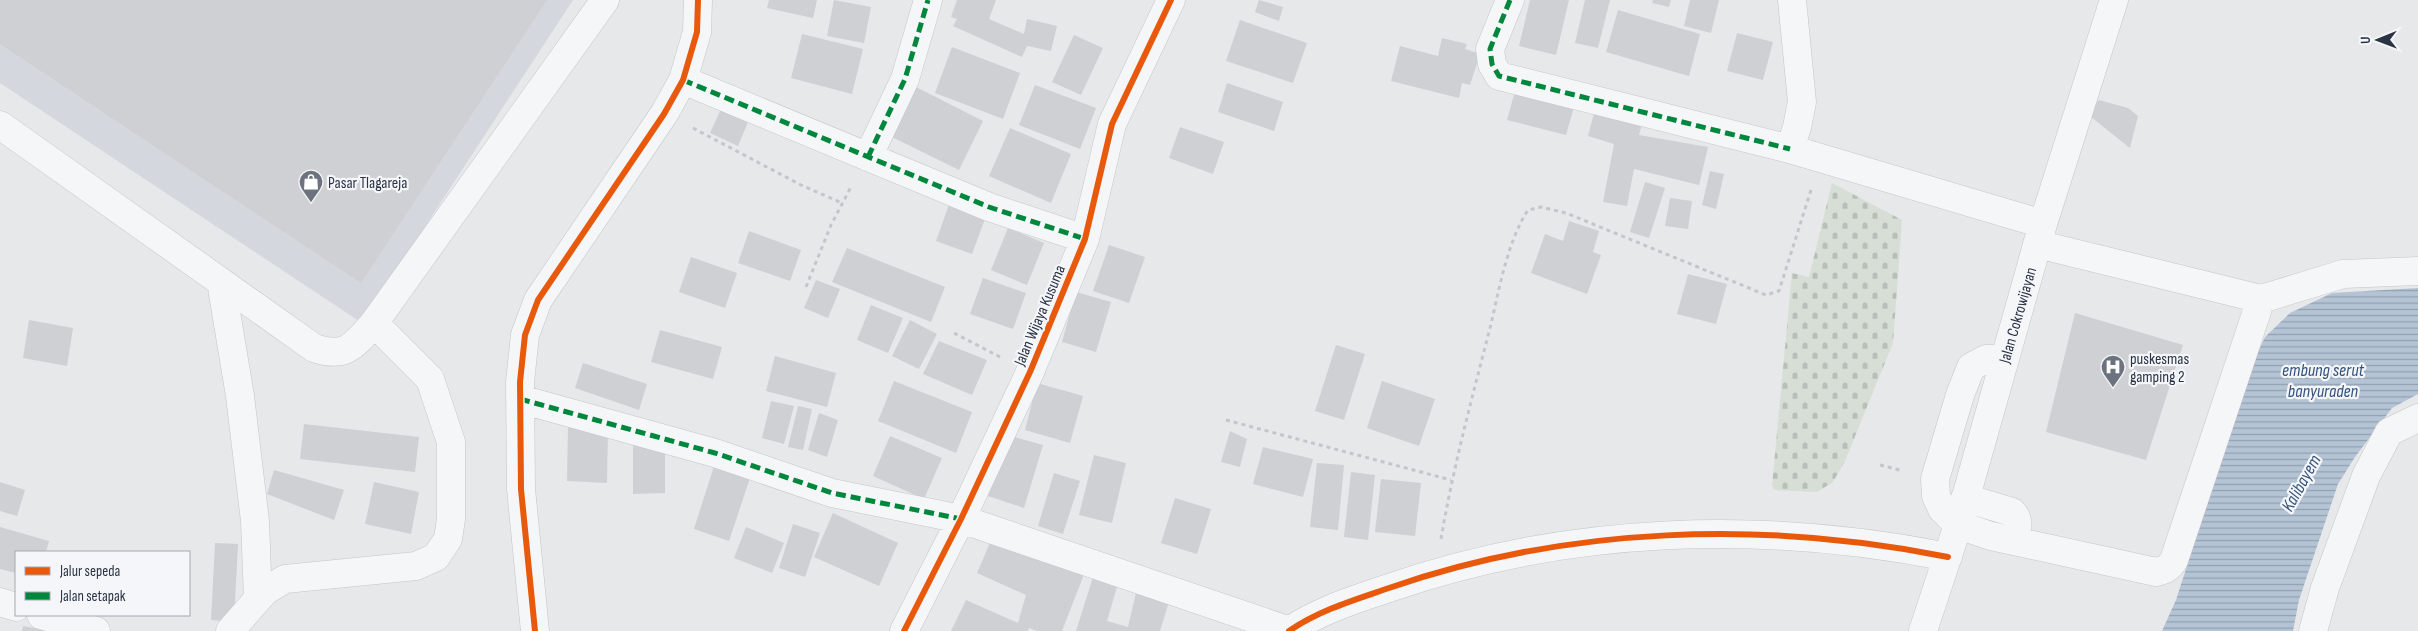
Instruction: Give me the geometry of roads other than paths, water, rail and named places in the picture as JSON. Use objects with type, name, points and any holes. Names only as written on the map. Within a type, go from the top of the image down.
[{"type":"street","points":[[0,125],[314,348],[329,353],[342,351],[357,342],[374,324],[605,0]]},
{"type":"street","points":[[536,631],[521,489],[520,382],[525,335],[538,300],[664,114],[683,80],[697,32],[698,0]]},
{"type":"street","points":[[868,156],[906,79],[928,0]]},
{"type":"street","name":"Jalan Wijaya Kusuma","points":[[904,631],[961,520],[1030,372],[1085,239],[1112,124],[1171,0]]},
{"type":"street","points":[[1510,0],[1490,49],[1492,64],[1499,76],[1821,158],[2040,234],[2261,299],[2342,274],[2418,271]]},
{"type":"street","points":[[1790,149],[1802,102],[1792,0]]},
{"type":"street","name":"Jalan Cokrowijayan","points":[[1923,631],[1966,498],[2040,234],[2114,0]]},
{"type":"street","points":[[683,80],[989,207],[1085,239]]},
{"type":"street","points":[[221,282],[240,396],[255,521],[258,599]]},
{"type":"street","points":[[2005,359],[1986,359],[1972,367],[1960,395],[1935,479],[1936,496],[1942,510],[1958,525],[2014,541],[2156,572],[2169,567],[2174,560],[2261,299]]},
{"type":"street","points":[[230,631],[258,599],[274,584],[285,579],[416,566],[436,557],[448,539],[451,519],[451,442],[430,379],[374,324]]},
{"type":"street","points":[[520,399],[715,453],[832,493],[961,520],[1290,631],[1324,610],[1435,572],[1506,555],[1578,542],[1670,536],[1759,535],[1894,546],[1948,557]]},
{"type":"street","points":[[2313,631],[2325,588],[2366,476],[2389,432],[2418,418]]},
{"type":"street","points":[[1966,498],[2012,512],[2016,516],[2018,525],[2014,541]]},
{"type":"street","points":[[0,602],[15,607]]},
{"type":"street","points":[[44,616],[96,631]]},
{"type":"water","name":"embung serut banyuraden","points":[[2418,288],[2418,394],[2392,408],[2355,457],[2338,484],[2299,600],[2293,631],[2162,631],[2176,600],[2252,365],[2265,337],[2290,313],[2332,293]]},
{"type":"place","name":"Pasar Tlagareja","points":[[311,203]]},
{"type":"place","name":"puskesmas gamping 2","points":[[2113,388]]},
{"type":"water label","name":"Kalibayem","points":[[2301,483]]}]
